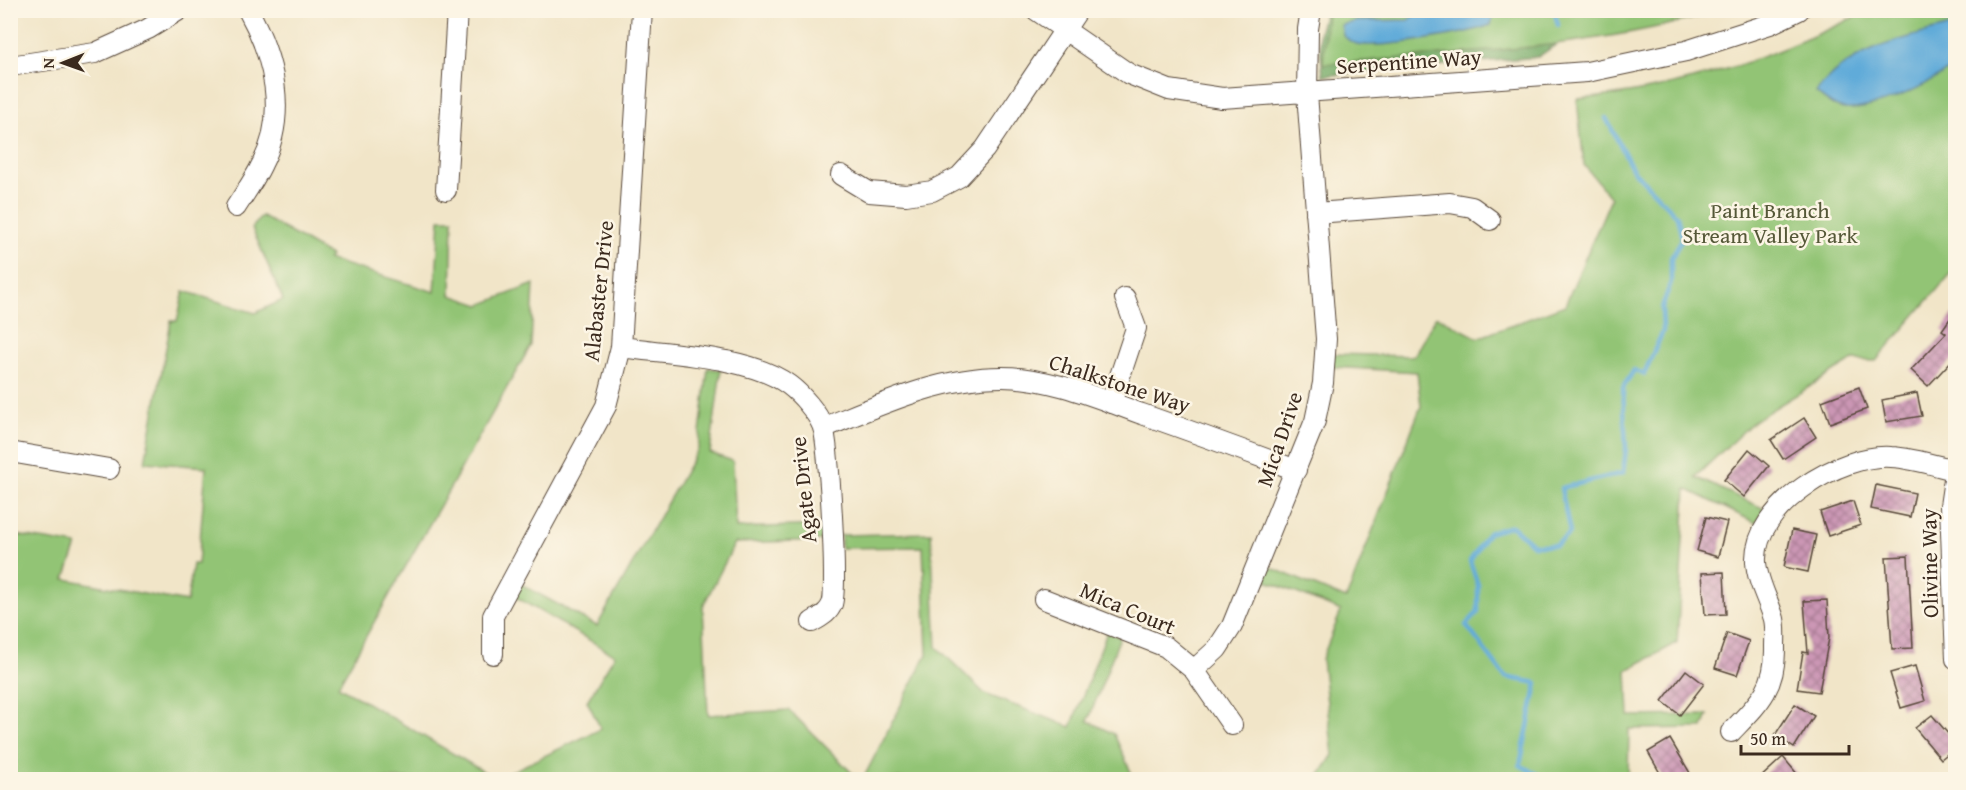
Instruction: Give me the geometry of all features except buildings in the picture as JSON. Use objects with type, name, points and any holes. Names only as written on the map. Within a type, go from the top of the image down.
[{"type":"street","points":[[10,66],[95,53],[148,29],[179,10]]},
{"type":"street","points":[[236,207],[263,164],[271,142],[277,96],[264,40],[248,10]]},
{"type":"street","points":[[446,190],[457,10]]},
{"type":"street","name":"Alabaster Drive","points":[[493,654],[493,616],[606,406],[621,347],[642,10]]},
{"type":"street","name":"Serpentine Way","points":[[1036,10],[1129,74],[1169,90],[1222,98],[1307,94],[1587,72],[1686,51],[1770,24],[1799,10]]},
{"type":"street","points":[[841,175],[869,192],[906,195],[932,190],[959,177],[985,149],[1078,10]]},
{"type":"street","name":"Mica Drive","points":[[1194,669],[1217,649],[1232,626],[1316,421],[1323,383],[1326,339],[1307,94],[1308,29],[1311,10]]},
{"type":"street","points":[[1316,213],[1450,203],[1472,207],[1491,220]]},
{"type":"street","points":[[1111,403],[1136,328],[1125,298]]},
{"type":"street","name":"Agate Drive","points":[[621,347],[737,363],[763,370],[789,385],[812,409],[823,428],[833,532],[833,603],[826,614],[812,622]]},
{"type":"street","name":"Chalkstone Way","points":[[823,428],[909,393],[962,381],[1002,377],[1041,381],[1111,403],[1296,470]]},
{"type":"street","points":[[10,452],[110,469]]},
{"type":"street","points":[[1731,732],[1761,701],[1770,684],[1775,662],[1775,622],[1756,564],[1758,545],[1766,523],[1799,490],[1851,462],[1891,456],[1955,468]]},
{"type":"street","name":"Olivine Way","points":[[1955,468],[1950,506],[1950,562],[1956,659]]},
{"type":"street","name":"Mica Court","points":[[1044,599],[1166,647],[1194,669],[1232,725]]},
{"type":"green space","points":[[1701,10],[1703,16],[1609,36],[1562,43],[1323,64],[1327,11]]},
{"type":"green space","points":[[1325,11],[1594,11],[1589,22],[1538,57],[1323,76],[1319,34]]},
{"type":"green space","name":"Paint Branch Stream Valley Park","points":[[1867,11],[1955,11],[1955,269],[1876,361],[1853,360],[1755,420],[1695,477],[1765,509],[1756,523],[1686,489],[1677,643],[1627,670],[1629,716],[1708,715],[1703,728],[1629,729],[1628,779],[1317,779],[1333,755],[1322,659],[1341,611],[1262,579],[1267,566],[1346,599],[1421,406],[1417,372],[1332,367],[1333,354],[1414,356],[1436,316],[1478,338],[1565,305],[1611,198],[1584,165],[1577,99],[1653,89],[1690,80],[1798,43]]},
{"type":"green space","points":[[262,216],[331,256],[327,259],[435,292],[440,219],[453,219],[451,295],[480,305],[534,284],[531,345],[338,686],[496,779],[11,779],[10,534],[77,545],[65,579],[187,602],[193,564],[198,564],[206,467],[145,462],[171,321],[177,321],[184,291],[255,313],[283,300],[252,228]]},
{"type":"green space","points":[[708,368],[721,370],[710,453],[733,461],[736,528],[823,525],[823,540],[735,543],[703,606],[708,715],[789,710],[854,775],[864,777],[927,654],[923,547],[841,548],[841,535],[931,533],[937,647],[985,694],[1071,727],[1107,632],[1120,637],[1088,721],[1114,734],[1134,779],[496,779],[601,729],[587,701],[615,655],[512,595],[519,583],[597,626],[698,449]]},
{"type":"water","points":[[1419,11],[1494,11],[1491,25],[1422,40],[1365,45],[1348,40],[1343,35],[1341,25],[1358,21],[1409,20]]},
{"type":"water","points":[[1955,25],[1955,63],[1947,71],[1918,88],[1883,102],[1851,109],[1837,107],[1816,93],[1828,78],[1843,66],[1878,47]]},
{"type":"waterway","points":[[1554,10],[1558,25]]},
{"type":"waterway","points":[[1547,780],[1520,765],[1537,683],[1505,677],[1466,625],[1478,612],[1478,585],[1470,561],[1488,533],[1512,526],[1533,545],[1556,545],[1570,533],[1561,488],[1623,473],[1626,449],[1623,388],[1634,370],[1644,374],[1663,331],[1662,308],[1671,282],[1671,258],[1682,239],[1677,216],[1633,170],[1606,118]]}]
